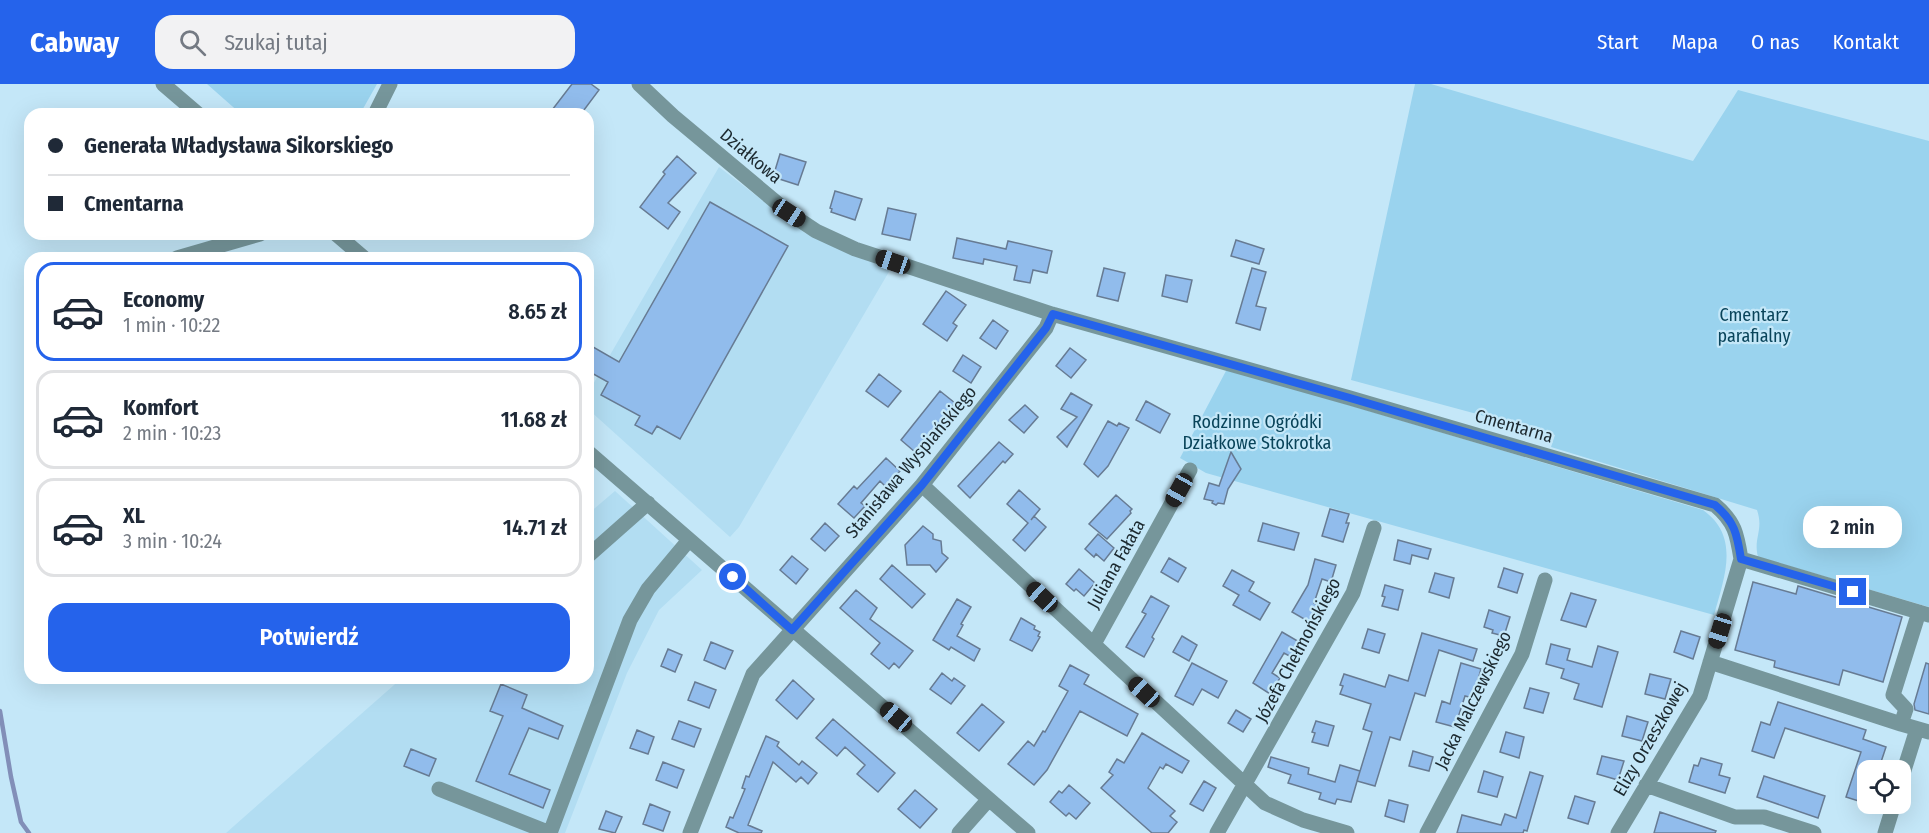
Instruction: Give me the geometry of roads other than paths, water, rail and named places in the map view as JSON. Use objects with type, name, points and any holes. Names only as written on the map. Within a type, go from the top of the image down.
[{"type":"street","points":[[163,84],[191,108]]},
{"type":"street","points":[[378,108],[390,84]]},
{"type":"street","name":"Działkowa","points":[[639,84],[673,116],[789,213],[816,231],[855,249],[1053,314]]},
{"type":"street","points":[[198,252],[239,240]]},
{"type":"street","points":[[343,240],[357,252]]},
{"type":"street","name":"Stanisława Wyspiańskiego","points":[[690,833],[753,674],[922,485],[1046,328],[1053,314]]},
{"type":"street","name":"Cmentarna","points":[[1053,314],[1715,505],[1727,515],[1737,536],[1741,559]]},
{"type":"street","points":[[594,457],[1028,833]]},
{"type":"street","name":"Juliana Fałata","points":[[1094,644],[1190,470]]},
{"type":"street","points":[[922,485],[1265,803],[1303,820],[1347,833]]},
{"type":"street","points":[[594,551],[648,503]]},
{"type":"street","name":"Józefa Chełmońskiego","points":[[1217,833],[1353,593],[1374,528]]},
{"type":"street","points":[[439,789],[550,833],[630,621],[648,589],[689,540]]},
{"type":"street","points":[[1741,559],[1924,614],[1893,695],[1906,709],[1901,724]]},
{"type":"street","name":"Elizy Orzeszkowej","points":[[1618,833],[1700,696],[1741,559]]},
{"type":"street","name":"Jacka Malczewskiego","points":[[1427,833],[1522,654],[1545,580]]},
{"type":"street","points":[[1710,662],[1923,731],[1910,760]]},
{"type":"street","points":[[1646,785],[1735,817],[1764,817],[1814,833]]},
{"type":"street","points":[[959,833],[989,799]]},
{"type":"street","points":[[1885,833],[1891,814]]},
{"type":"waterway","points":[[0,711],[21,822],[29,833]]},
{"type":"park label","name":"Cmentarz parafialny","points":[[1754,325]]},
{"type":"park label","name":"Rodzinne Ogródki Działkowe Stokrotka","points":[[1257,432]]}]
